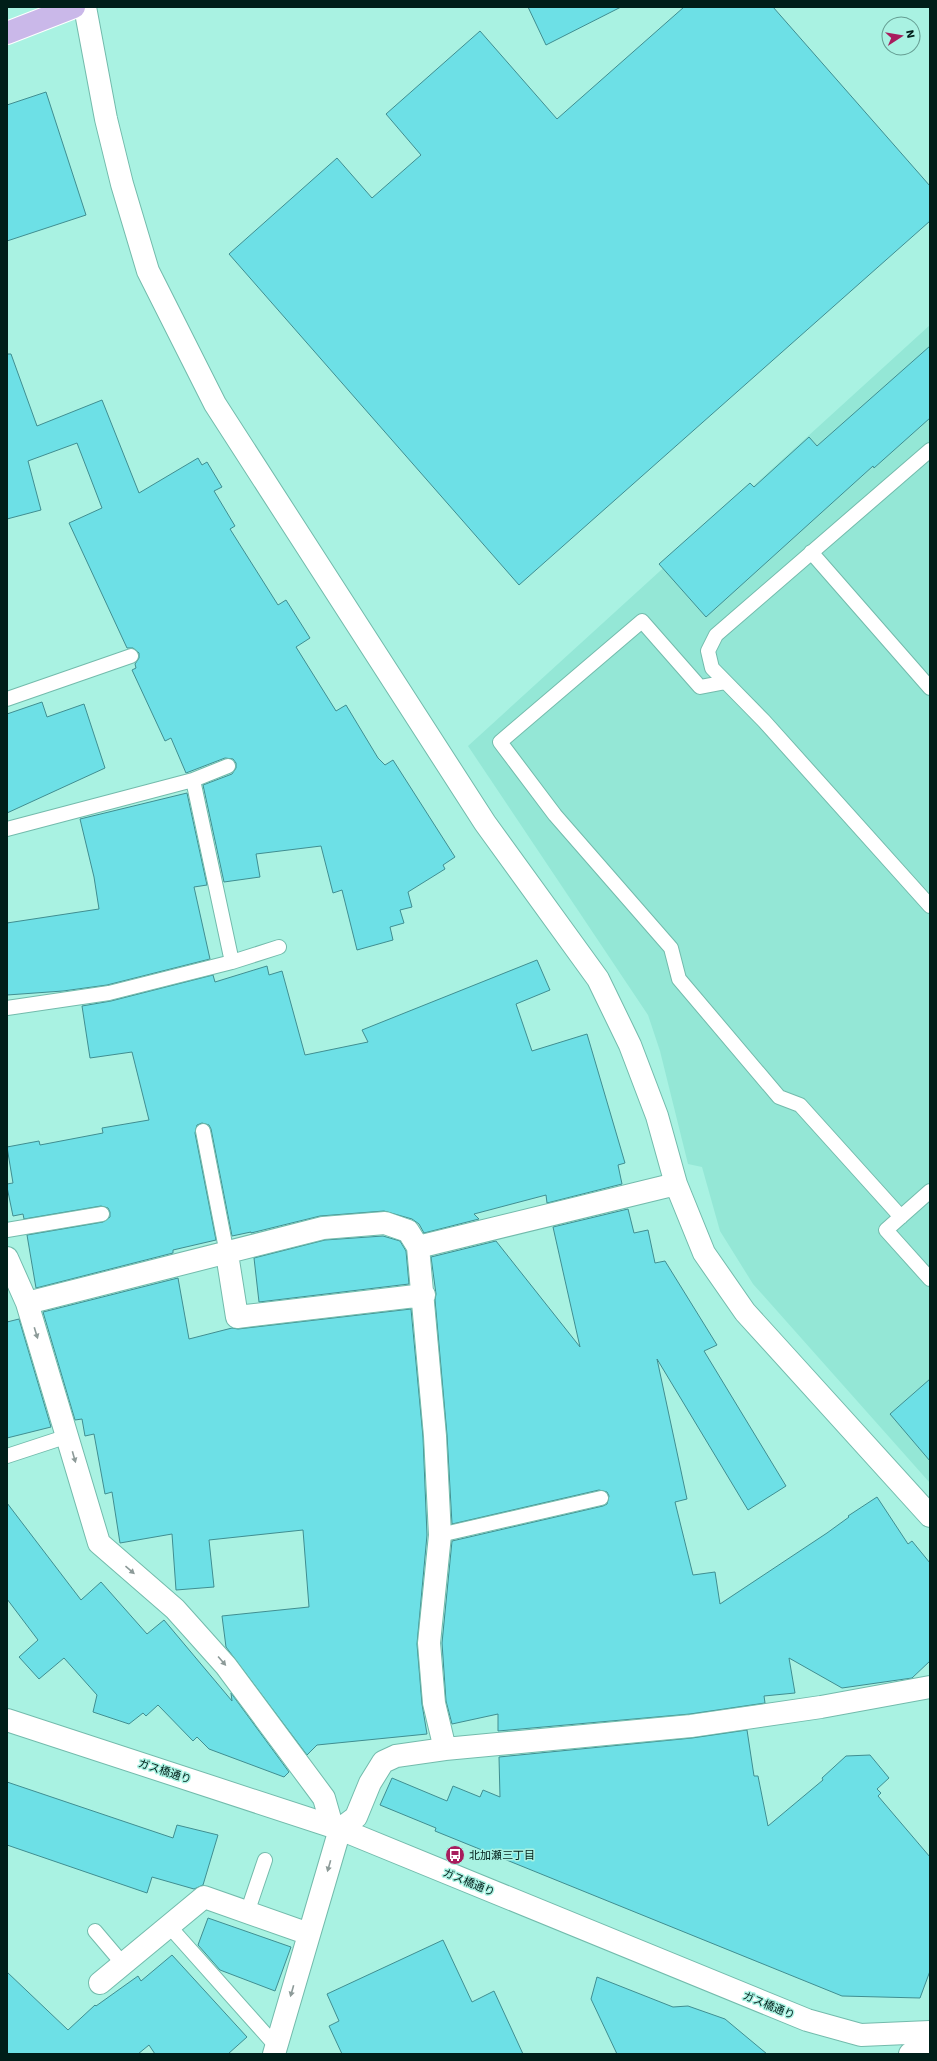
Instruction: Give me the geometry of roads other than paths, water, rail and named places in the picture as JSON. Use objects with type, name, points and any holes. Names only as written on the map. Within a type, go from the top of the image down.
[{"type":"main road","points":[[7,33],[74,7]]},
{"type":"street","points":[[85,7],[106,119],[122,184],[148,271],[216,404],[485,823],[598,979],[630,1045],[658,1116],[676,1184],[704,1253],[745,1312],[930,1516]]},
{"type":"street","points":[[418,1247],[676,1184]]},
{"type":"street","points":[[28,1303],[227,1254],[323,1228],[385,1223],[408,1231],[418,1247],[424,1295],[435,1436],[440,1535],[429,1643],[434,1703],[445,1749]]},
{"type":"street","points":[[227,1254],[237,1317],[424,1295]]},
{"type":"street","points":[[7,1258],[28,1303],[99,1543],[175,1609],[226,1666],[324,1798],[336,1827],[309,1934],[275,2050]]},
{"type":"street","points":[[336,1827],[356,1817],[370,1783],[383,1762],[396,1756],[445,1749],[691,1726],[821,1707],[930,1687]]},
{"type":"street","name":"ガス橋通り","points":[[7,1720],[336,1827],[807,2020],[860,2035],[930,2032]]},
{"type":"street","points":[[100,1983],[204,1897],[309,1934]]},
{"type":"street","points":[[910,2054],[930,2045]]},
{"type":"lane","points":[[930,450],[716,635],[708,651],[712,668],[764,721],[930,906]]},
{"type":"lane","points":[[811,552],[930,688]]},
{"type":"lane","points":[[726,682],[700,688],[642,621],[500,742],[555,815],[671,948],[679,979],[754,1068],[779,1097],[800,1105],[901,1216]]},
{"type":"lane","points":[[7,699],[131,656]]},
{"type":"lane","points":[[7,829],[193,780],[228,766]]},
{"type":"lane","points":[[193,780],[232,962]]},
{"type":"lane","points":[[7,1008],[109,993],[232,962],[278,947]]},
{"type":"lane","points":[[203,1131],[227,1254]]},
{"type":"lane","points":[[930,1191],[886,1230],[930,1279]]},
{"type":"lane","points":[[7,1230],[102,1214]]},
{"type":"lane","points":[[7,1456],[68,1436]]},
{"type":"lane","points":[[440,1535],[602,1498]]},
{"type":"lane","points":[[247,1913],[265,1860]]},
{"type":"lane","points":[[169,1926],[275,2050]]},
{"type":"lane","points":[[95,1931],[123,1964]]},
{"type":"place","name":"北加瀬三丁目","points":[[455,1855]]}]
